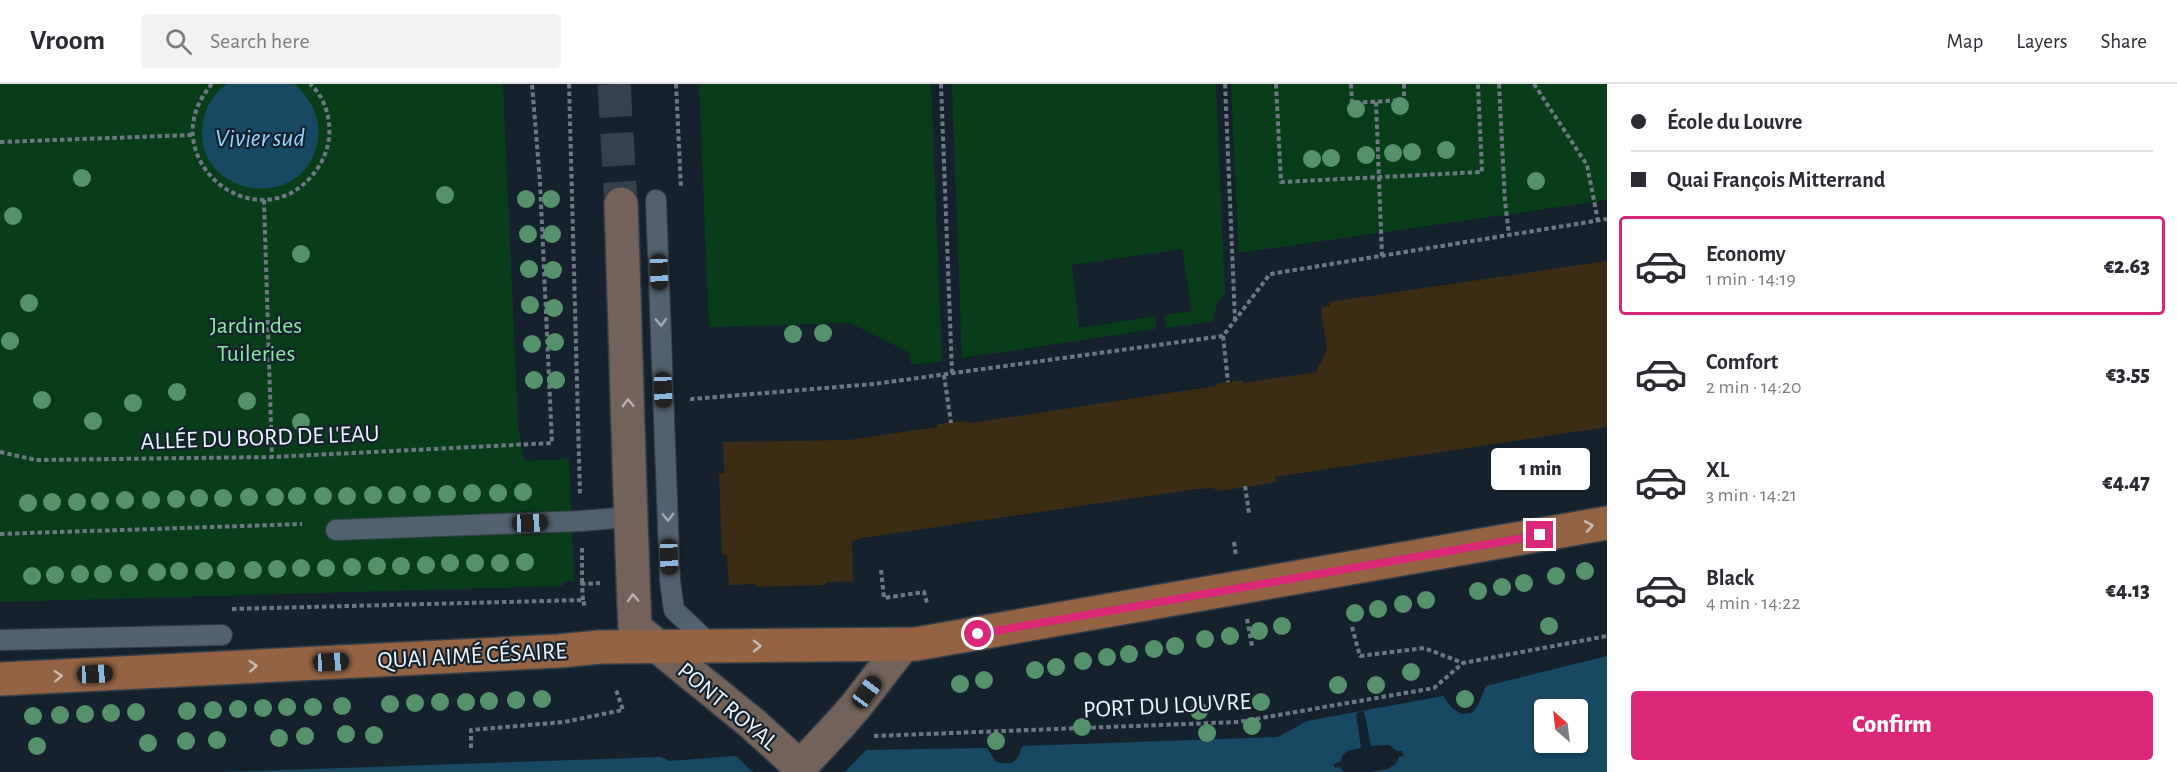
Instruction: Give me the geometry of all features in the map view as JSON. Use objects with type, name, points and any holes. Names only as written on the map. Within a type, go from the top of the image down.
[{"type":"main road","name":"PONT ROYAL","points":[[621,204],[634,628],[753,724],[800,770],[854,730],[855,707],[903,645]]},
{"type":"main road","name":"QUAI AIMÉ CÉSAIRE","points":[[0,679],[559,651],[600,647],[903,645],[1069,619],[1607,523]]},
{"type":"lane","points":[[656,201],[670,580],[674,610],[712,646]]},
{"type":"lane","points":[[336,530],[581,521],[629,517]]},
{"type":"lane","points":[[0,640],[222,635]]},
{"type":"path","points":[[212,84],[203,94],[194,114],[192,135],[196,156],[207,174],[223,189],[242,197],[264,200],[285,196],[303,185],[318,169],[327,150],[330,128],[326,107],[310,84]]},
{"type":"path","name":"ALLÉE DU BORD DE L'EAU","points":[[0,452],[36,460],[272,457],[552,442],[540,182],[532,84]]},
{"type":"path","points":[[569,84],[583,600]]},
{"type":"path","points":[[941,84],[952,373]]},
{"type":"path","points":[[1225,84],[1235,319]]},
{"type":"path","points":[[1276,84],[1281,182],[1482,172],[1478,84]]},
{"type":"path","points":[[1351,84],[1352,103],[1404,100],[1404,84]]},
{"type":"path","points":[[1499,84],[1509,236]]},
{"type":"path","points":[[1534,84],[1587,165],[1598,221]]},
{"type":"path","points":[[1376,102],[1382,256]]},
{"type":"path","points":[[0,142],[192,135]]},
{"type":"path","points":[[264,200],[272,457]]},
{"type":"path","points":[[1228,382],[1223,336],[1270,274],[1607,219]]},
{"type":"path","points":[[692,410],[692,399],[874,384],[1223,336]]},
{"type":"path","points":[[944,375],[951,423]]},
{"type":"path","points":[[1245,486],[1249,513]]},
{"type":"path","points":[[0,534],[302,524]]},
{"type":"path","points":[[881,570],[884,598],[924,592],[927,603]]},
{"type":"path","points":[[582,584],[600,584]]},
{"type":"path","name":"QUAI AIMÉ CÉSAIRE","points":[[226,609],[583,600],[585,607]]},
{"type":"path","points":[[1249,626],[1252,646]]},
{"type":"path","points":[[1352,627],[1360,656],[1424,648],[1462,663],[1607,636]]},
{"type":"path","name":"PORT DU LOUVRE","points":[[854,730],[1238,722],[1434,688],[1462,663]]},
{"type":"path","points":[[471,748],[471,730],[564,722],[623,710],[616,690]]},
{"type":"green space","name":"Jardin des Tuileries","points":[[0,84],[503,84],[518,425],[524,461],[569,459],[574,581],[563,582],[563,586],[0,602]]},
{"type":"green space","points":[[699,84],[931,84],[942,361],[911,365],[910,353],[850,323],[709,327]]},
{"type":"green space","points":[[952,84],[1216,84],[1225,294],[1217,302],[1213,321],[1166,328],[1164,315],[1192,311],[1182,249],[1072,265],[1079,328],[1155,316],[1156,329],[962,358]]},
{"type":"green space","points":[[1231,84],[1607,84],[1607,200],[1239,253]]},
{"type":"water","name":"Vivier sud","points":[[227,84],[294,84],[310,102],[318,124],[318,140],[309,164],[292,180],[272,188],[250,188],[230,181],[214,167],[204,147],[203,122],[211,100]]},
{"type":"water","points":[[1607,656],[1607,772],[845,772],[866,750],[987,748],[996,762],[1011,763],[1019,756],[1022,746],[1278,737],[1307,721],[1443,696],[1452,708],[1461,714],[1472,713],[1486,686]]},
{"type":"water","points":[[736,756],[753,772],[222,772],[661,757],[669,761]]},
{"type":"pier","points":[[1364,711],[1371,746],[1389,745],[1397,751],[1402,751],[1404,756],[1399,757],[1396,764],[1388,769],[1371,772],[1344,772],[1340,767],[1335,768],[1334,764],[1341,761],[1347,751],[1361,748],[1356,713]]},
{"type":"building","points":[[1607,261],[1607,427],[1274,477],[1277,482],[1220,491],[1212,488],[1196,489],[862,538],[852,541],[853,581],[826,582],[825,585],[756,587],[756,584],[729,585],[727,555],[722,555],[719,473],[724,473],[723,442],[849,440],[937,427],[937,424],[963,421],[971,423],[1216,386],[1216,384],[1228,382],[1242,380],[1243,383],[1316,372],[1327,349],[1321,311],[1322,307],[1330,306],[1329,302]]},
{"type":"tunnel","points":[[614,84],[621,204]]},
{"type":"route","points":[[978,634],[1540,535]]}]
